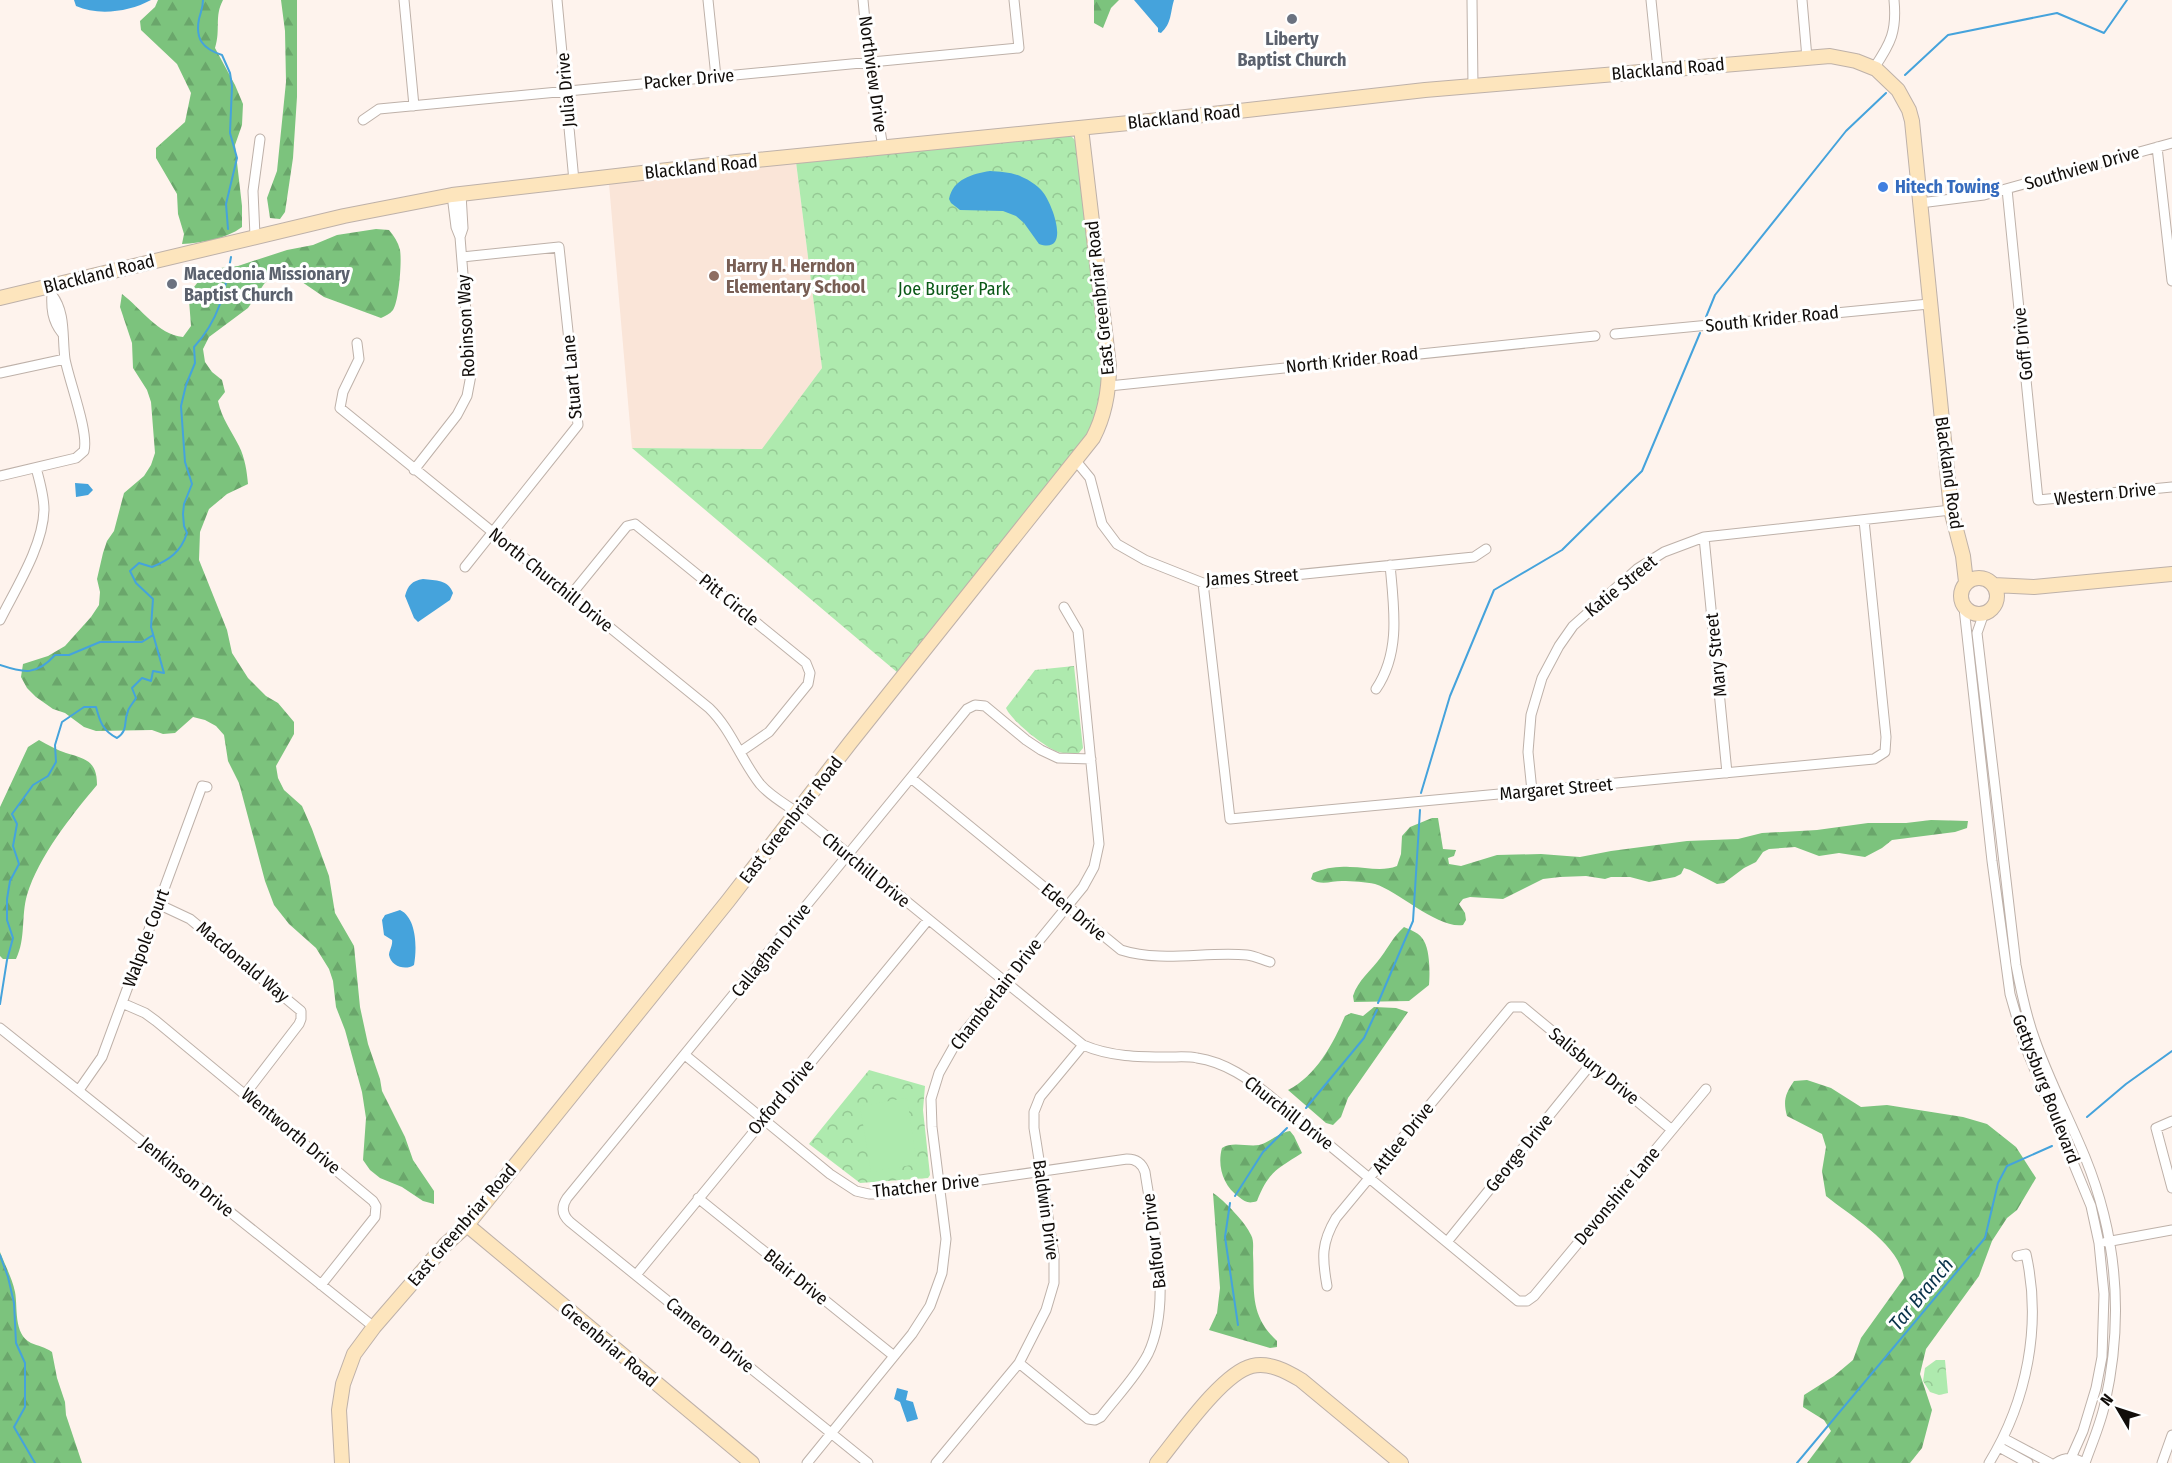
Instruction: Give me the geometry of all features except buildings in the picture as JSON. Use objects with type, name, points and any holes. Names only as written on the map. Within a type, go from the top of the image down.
[{"type":"street","points":[[404,0],[414,106]]},
{"type":"street","name":"Julia Drive","points":[[557,0],[574,181]]},
{"type":"street","points":[[708,0],[716,77]]},
{"type":"street","name":"Northview Drive","points":[[863,0],[869,63],[883,148]]},
{"type":"street","name":"Packer Drive","points":[[363,120],[379,110],[414,106],[1019,48],[1014,0]]},
{"type":"street","points":[[1472,0],[1473,86]]},
{"type":"street","points":[[1651,0],[1658,69]]},
{"type":"street","points":[[1802,0],[1807,58]]},
{"type":"street","points":[[1874,68],[1894,33],[1896,20],[1894,0]]},
{"type":"street","name":"Blackland Road","points":[[0,298],[51,290],[255,237],[375,209],[457,194],[1473,86],[1658,69],[1839,57],[1874,68],[1898,90],[1912,121],[1951,510],[1963,556],[1966,582]]},
{"type":"street","name":"East Greenbriar Road","points":[[342,1463],[339,1410],[343,1384],[354,1354],[374,1327],[445,1245],[467,1225],[798,813],[858,734],[1076,461],[1097,431],[1103,417],[1109,386],[1109,366],[1081,128]]},
{"type":"street","points":[[255,237],[253,190],[260,139]]},
{"type":"street","name":"Southview Drive","points":[[1920,203],[1984,195],[2172,143]]},
{"type":"street","points":[[2157,147],[2172,281]]},
{"type":"street","name":"Goff Drive","points":[[2007,189],[2038,500]]},
{"type":"street","name":"Robinson Way","points":[[414,470],[457,415],[467,396],[471,375],[460,237],[463,228],[457,194]]},
{"type":"street","name":"Stuart Lane","points":[[462,256],[559,247],[578,412],[578,425],[570,437],[465,567]]},
{"type":"street","points":[[0,476],[76,458],[84,451],[84,436],[65,359],[63,322],[59,304],[51,290]]},
{"type":"street","name":"South Krider Road","points":[[1615,334],[1929,304]]},
{"type":"street","name":"North Krider Road","points":[[1109,386],[1595,336]]},
{"type":"street","name":"North Churchill Drive","points":[[357,343],[359,359],[340,398],[340,408],[709,708],[724,725],[765,790],[798,813]]},
{"type":"street","points":[[0,373],[65,359]]},
{"type":"street","name":"James Street","points":[[1076,461],[1090,478],[1102,524],[1117,544],[1145,560],[1203,583],[1474,557],[1486,549]]},
{"type":"street","points":[[0,620],[40,536],[44,510],[43,492],[36,468]]},
{"type":"street","name":"Western Drive","points":[[2038,500],[2172,487]]},
{"type":"street","name":"Katie Street","points":[[1532,791],[1528,752],[1531,715],[1542,678],[1573,626],[1637,569],[1664,552],[1704,537],[1951,510]]},
{"type":"street","name":"Margaret Street","points":[[1203,583],[1230,819],[1874,759],[1885,752],[1885,721],[1864,520]]},
{"type":"street","name":"Pitt Circle","points":[[570,596],[625,529],[635,524],[806,663],[810,673],[808,684],[769,732],[740,752]]},
{"type":"street","name":"Mary Street","points":[[1704,537],[1727,773]]},
{"type":"street","name":"Blackland Road","points":[[1963,556],[1989,581]]},
{"type":"street","points":[[1376,689],[1384,676],[1395,628],[1390,565]]},
{"type":"street","points":[[2034,587],[2012,596],[1989,610],[1975,614],[1965,608],[1960,596],[1966,582],[1974,578],[2034,587],[2172,574]]},
{"type":"street","points":[[1989,581],[1997,592],[1989,610]]},
{"type":"street","name":"Chamberlain Drive","points":[[807,1463],[912,1334],[930,1306],[942,1273],[946,1239],[932,1127],[931,1099],[939,1073],[957,1041],[1083,887],[1094,867],[1099,844],[1078,631],[1064,607]]},
{"type":"street","name":"Gettysburg Boulevard","points":[[1965,608],[1994,875],[2010,994],[2025,1046],[2091,1206],[2099,1244],[2104,1294],[2102,1357],[2086,1420],[2072,1458]]},
{"type":"street","name":"Gettysburg Boulevard","points":[[1989,610],[1977,633],[2023,999],[2034,1040],[2086,1159],[2103,1208],[2111,1241],[2117,1312],[2115,1347],[2105,1404],[2085,1463]]},
{"type":"street","name":"Callaghan Drive","points":[[564,1202],[967,709],[980,704],[988,708],[1041,750],[1058,758],[1091,759]]},
{"type":"street","name":"Eden Drive","points":[[911,778],[1121,950],[1135,955],[1249,955],[1270,962]]},
{"type":"street","name":"Walpole Court","points":[[79,1090],[102,1058],[202,786],[207,788]]},
{"type":"street","name":"Churchill Drive","points":[[798,813],[1083,1045],[1102,1053],[1122,1056],[1197,1057],[1221,1064],[1254,1083],[1515,1298],[1527,1301]]},
{"type":"street","points":[[1994,875],[2006,873]]},
{"type":"street","name":"Macdonald Way","points":[[158,904],[190,919],[301,1011],[299,1024],[246,1093]]},
{"type":"street","name":"Oxford Drive","points":[[636,1275],[928,920]]},
{"type":"street","points":[[2003,942],[2014,941]]},
{"type":"street","name":"Wentworth Drive","points":[[122,1004],[145,1013],[156,1021],[368,1195],[376,1206],[377,1212],[369,1226],[321,1285]]},
{"type":"street","name":"Salisbury Drive","points":[[1515,1006],[1523,1007],[1672,1130]]},
{"type":"street","name":"Attlee Drive","points":[[1327,1286],[1323,1256],[1326,1235],[1336,1218],[1508,1009],[1515,1006]]},
{"type":"street","name":"Jenkinson Drive","points":[[0,1028],[374,1327]]},
{"type":"street","name":"Baldwin Drive","points":[[936,1463],[1019,1363],[1046,1310],[1054,1283],[1054,1254],[1034,1128],[1034,1112],[1040,1097],[1083,1045]]},
{"type":"street","name":"Thatcher Drive","points":[[685,1055],[830,1174],[856,1191],[883,1194],[1131,1159],[1140,1163]]},
{"type":"street","name":"George Drive","points":[[1447,1242],[1591,1064]]},
{"type":"street","points":[[2039,1078],[2049,1073]]},
{"type":"street","name":"Devonshire Lane","points":[[1527,1301],[1534,1296],[1706,1089]]},
{"type":"street","points":[[2172,1120],[2156,1128],[2172,1188]]},
{"type":"street","name":"Balfour Drive","points":[[1019,1363],[1088,1419],[1095,1420],[1101,1417],[1148,1353],[1157,1327],[1161,1281],[1145,1172],[1140,1163]]},
{"type":"street","name":"Blair Drive","points":[[698,1198],[894,1356]]},
{"type":"street","name":"Cameron Drive","points":[[564,1202],[563,1211],[566,1219],[868,1463]]},
{"type":"street","name":"Greenbriar Road","points":[[467,1225],[752,1463]]},
{"type":"street","points":[[2099,1244],[2172,1230]]},
{"type":"street","points":[[1989,1463],[2001,1442],[2021,1393],[2033,1323],[2033,1298],[2026,1254],[2017,1256]]},
{"type":"street","points":[[1157,1463],[1222,1386],[1243,1370],[1251,1366],[1262,1365],[1282,1369],[1301,1380],[1401,1463]]},
{"type":"street","points":[[2162,1463],[2172,1435]]},
{"type":"street","points":[[2001,1442],[2028,1463]]},
{"type":"street","points":[[2001,1442],[2050,1463]]},
{"type":"street","points":[[2055,1463],[2062,1459],[2072,1458],[2085,1463]]},
{"type":"shaded area","name":"Harry H. Herndon Elementary School","points":[[796,162],[822,368],[763,449],[632,448],[609,184]]},
{"type":"green space","points":[[158,0],[223,0],[219,12],[215,48],[243,104],[242,125],[235,145],[242,227],[229,235],[206,241],[182,244],[184,234],[178,214],[177,194],[156,158],[156,148],[185,122],[191,93],[177,64],[141,30],[140,21],[155,7]]},
{"type":"green space","points":[[281,0],[297,0],[297,97],[293,158],[285,212],[280,219],[270,218],[267,198],[277,171],[286,82],[285,31]]},
{"type":"green space","points":[[1094,0],[1119,0],[1111,8],[1103,28],[1094,23]]},
{"type":"green space","name":"Joe Burger Park","points":[[1071,136],[1078,143],[1105,365],[1103,397],[1092,428],[898,673],[632,448],[762,449],[822,368],[796,162]]},
{"type":"green space","points":[[376,229],[389,230],[396,239],[401,255],[395,305],[389,314],[381,318],[324,297],[283,269],[272,275],[248,308],[209,337],[203,349],[205,362],[222,380],[225,392],[218,401],[224,419],[243,455],[248,484],[227,494],[209,509],[200,532],[199,560],[227,630],[232,653],[248,678],[266,696],[278,703],[294,722],[294,734],[276,766],[278,778],[284,790],[302,806],[312,829],[329,876],[335,913],[354,946],[360,1007],[382,1091],[405,1137],[413,1160],[434,1191],[434,1204],[423,1201],[402,1187],[380,1178],[363,1160],[366,1118],[362,1092],[345,1030],[336,1007],[333,981],[329,969],[316,948],[289,924],[274,905],[265,881],[239,783],[228,761],[224,735],[216,726],[193,717],[175,733],[163,734],[152,730],[96,731],[84,727],[65,713],[53,709],[36,697],[21,677],[23,664],[48,656],[65,646],[99,605],[100,592],[97,579],[103,553],[114,531],[124,493],[144,476],[155,453],[151,402],[147,390],[133,368],[132,343],[120,307],[122,294],[165,331],[183,337],[191,326],[189,300],[194,287],[212,269],[238,266],[287,250],[313,245],[337,235]]},
{"type":"green space","points":[[1074,666],[1083,748],[1079,753],[1067,754],[1050,748],[1036,738],[1014,719],[1006,708],[1035,670]]},
{"type":"green space","points":[[39,740],[89,762],[95,771],[97,785],[67,823],[39,866],[27,895],[22,935],[16,959],[3,959],[0,956],[0,807],[28,747]]},
{"type":"green space","points":[[1432,818],[1438,818],[1443,849],[1456,850],[1454,856],[1448,858],[1449,864],[1461,866],[1497,855],[1541,854],[1580,857],[1687,841],[1738,839],[1762,833],[1817,830],[1868,823],[1968,821],[1967,828],[1955,832],[1892,840],[1865,857],[1839,853],[1819,856],[1795,847],[1769,849],[1763,852],[1756,862],[1724,883],[1717,884],[1684,868],[1681,874],[1675,877],[1649,882],[1630,877],[1605,879],[1586,876],[1543,879],[1503,899],[1470,897],[1463,899],[1459,904],[1465,913],[1466,920],[1463,925],[1453,925],[1430,916],[1375,884],[1346,881],[1322,883],[1311,879],[1313,873],[1331,868],[1380,869],[1397,866],[1401,854],[1402,836],[1410,827]]},
{"type":"green space","points":[[1404,927],[1418,934],[1426,945],[1429,985],[1409,1001],[1354,1002],[1353,996],[1358,985]]},
{"type":"green space","points":[[1374,1007],[1396,1008],[1408,1012],[1348,1098],[1341,1117],[1333,1125],[1326,1123],[1288,1090],[1315,1068],[1329,1048],[1345,1016],[1351,1013],[1363,1016]]},
{"type":"green space","points":[[869,1070],[925,1086],[923,1110],[930,1175],[928,1178],[860,1183],[809,1144]]},
{"type":"green space","points":[[1807,1080],[1831,1088],[1861,1107],[1887,1105],[1963,1117],[1987,1124],[2016,1147],[2036,1178],[2017,1210],[2007,1218],[1992,1241],[1979,1276],[1926,1349],[1920,1374],[1932,1410],[1922,1448],[1910,1463],[1807,1463],[1831,1431],[1824,1420],[1803,1407],[1804,1395],[1834,1376],[1853,1360],[1861,1338],[1904,1278],[1900,1266],[1884,1243],[1861,1222],[1826,1196],[1822,1171],[1826,1147],[1822,1134],[1787,1116],[1786,1111],[1786,1098],[1794,1081]]},
{"type":"green space","points":[[907,1098],[917,1164],[871,1172],[860,1106]]},
{"type":"green space","points":[[1290,1131],[1302,1153],[1269,1177],[1257,1201],[1247,1202],[1233,1192],[1225,1181],[1221,1169],[1222,1148],[1230,1145],[1259,1145]]},
{"type":"green space","points":[[1213,1193],[1234,1212],[1252,1237],[1257,1311],[1261,1321],[1277,1341],[1277,1347],[1270,1348],[1209,1330],[1217,1313],[1220,1288]]},
{"type":"green space","points":[[0,1252],[14,1287],[17,1320],[21,1333],[31,1343],[52,1352],[65,1402],[66,1415],[82,1463],[0,1463]]},
{"type":"green space","points":[[1936,1360],[1945,1360],[1948,1393],[1939,1395],[1930,1392],[1923,1381],[1925,1368]]},
{"type":"water","points":[[74,0],[151,0],[123,10],[104,12],[76,6]]},
{"type":"water","points":[[1134,0],[1174,0],[1169,22],[1161,33],[1158,32],[1158,28]]},
{"type":"water","points":[[990,171],[1018,175],[1040,189],[1050,205],[1057,226],[1055,242],[1049,245],[1039,244],[1024,223],[1016,216],[1003,211],[960,210],[951,203],[949,199],[951,192],[959,182],[970,176]]},
{"type":"water","points":[[75,483],[88,484],[93,490],[88,495],[76,497]]},
{"type":"water","points":[[423,579],[445,583],[453,593],[450,600],[418,622],[405,596],[411,584]]},
{"type":"water","points":[[400,910],[410,920],[415,934],[414,965],[407,968],[395,965],[390,959],[392,940],[384,935],[382,920],[385,915]]},
{"type":"water","points":[[897,1388],[908,1391],[906,1400],[913,1402],[918,1419],[907,1422],[900,1402],[894,1399]]},
{"type":"waterway","points":[[203,0],[198,26],[200,38],[210,50],[222,55],[230,73],[232,86],[230,133],[237,158],[226,204],[228,229]]},
{"type":"waterway","points":[[1905,75],[1948,35],[2057,13],[2104,33],[2127,0]]},
{"type":"waterway","points":[[1706,317],[1715,295],[1846,131],[1886,93]]},
{"type":"waterway","points":[[0,1004],[13,938],[7,920],[7,899],[10,881],[19,864],[13,846],[17,824],[12,814],[33,785],[48,776],[56,762],[55,745],[62,722],[84,707],[96,707],[103,726],[117,738],[123,732],[129,709],[136,698],[132,688],[142,678],[151,681],[153,671],[164,673],[151,627],[153,599],[136,583],[130,571],[139,563],[152,567],[169,558],[178,550],[187,533],[184,526],[184,504],[192,484],[185,462],[181,406],[195,363],[194,347],[203,337],[220,305],[231,257]]},
{"type":"waterway","points":[[1421,793],[1450,696],[1494,590],[1562,550],[1642,471],[1700,333]]},
{"type":"waterway","points":[[0,665],[23,671],[36,670],[55,655],[69,655],[100,642],[142,642],[153,635]]},
{"type":"waterway","points":[[1378,1003],[1413,921],[1420,810]]},
{"type":"waterway","points":[[1306,1108],[1364,1038],[1377,1010]]},
{"type":"waterway","name":"Tar Branch","points":[[2087,1117],[2126,1084],[2172,1051]]},
{"type":"waterway","points":[[1235,1196],[1263,1152],[1287,1128]]},
{"type":"waterway","name":"Tar Branch","points":[[1797,1463],[1985,1238],[1998,1183],[2007,1166],[2052,1146]]},
{"type":"waterway","points":[[1230,1203],[1225,1237],[1238,1325]]},
{"type":"waterway","points":[[0,1255],[14,1303],[16,1343],[25,1363],[25,1407],[14,1427],[35,1463]]},
{"type":"place","name":"Liberty Baptist Church","points":[[1292,19]]},
{"type":"place","name":"Hitech Towing","points":[[1883,187]]},
{"type":"place","name":"Harry H. Herndon Elementary School","points":[[714,276]]},
{"type":"place","name":"Macedonia Missionary Baptist Church","points":[[172,284]]}]
